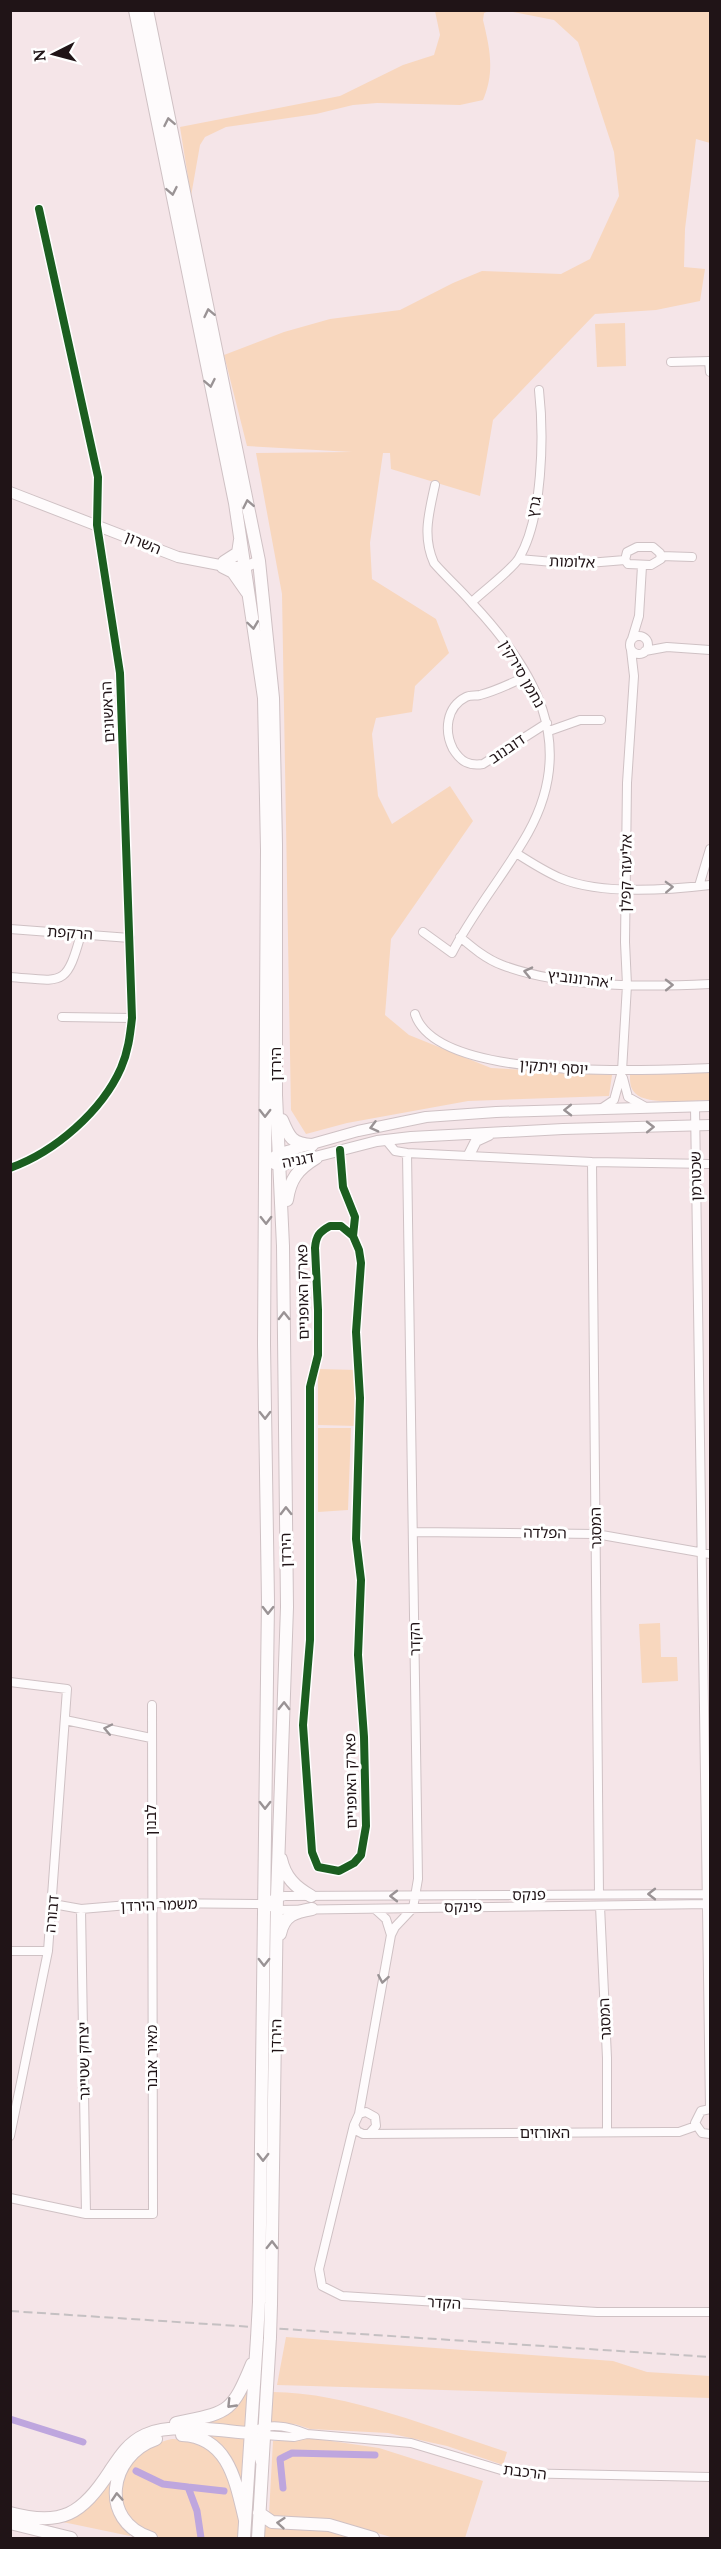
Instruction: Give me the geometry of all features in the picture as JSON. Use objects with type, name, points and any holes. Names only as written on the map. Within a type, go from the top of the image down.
[{"type":"highway","name":"הירדן","points":[[135,10],[240,536],[264,698],[267,850],[265,1162],[268,1601],[265,2303]]},
{"type":"highway","name":"הירדן","points":[[147,10],[259,561],[273,698],[277,1106],[283,1246],[287,1607],[264,2338],[259,2430],[244,2538]]},
{"type":"highway","points":[[240,536],[238,553],[224,564],[236,576],[249,597]]},
{"type":"highway","points":[[277,1106],[292,1140],[298,1145],[312,1145]]},
{"type":"highway","points":[[283,1246],[289,1185],[302,1167],[316,1158]]},
{"type":"highway","points":[[279,1851],[283,1869],[293,1884],[310,1896]]},
{"type":"highway","points":[[277,1950],[282,1925],[288,1917],[295,1912],[312,1910]]},
{"type":"highway","name":"הירדן","points":[[259,2430],[253,2403],[256,2352],[264,2338]]},
{"type":"highway","points":[[10,2513],[32,2519],[48,2519],[64,2517],[76,2512],[92,2497],[120,2455],[135,2440],[158,2427],[218,2414],[231,2407],[242,2390],[256,2352]]},
{"type":"highway","points":[[135,2440],[146,2434],[170,2429],[259,2430],[257,2443],[262,2462],[258,2538]]},
{"type":"highway","points":[[151,2538],[131,2530],[124,2522],[117,2503],[116,2492],[117,2481],[126,2461],[141,2447],[159,2438],[193,2436],[219,2450],[232,2469],[245,2520]]},
{"type":"highway","points":[[259,2513],[272,2522],[329,2525],[373,2538]]},
{"type":"highway","points":[[10,2523],[71,2538]]},
{"type":"main road","name":"השרון","points":[[10,492],[178,557],[209,564],[259,561]]},
{"type":"main road","name":"דגניה","points":[[265,1162],[280,1153],[386,1124],[426,1117],[496,1112],[711,1106]]},
{"type":"main road","name":"דגניה","points":[[265,1162],[280,1166],[386,1140],[500,1132],[711,1125]]},
{"type":"main road","points":[[469,1155],[477,1141],[500,1132]]},
{"type":"street","name":"הראשונים","points":[[10,1168],[26,1162],[69,1132],[98,1104],[121,1068],[129,1045],[132,1018],[120,673],[97,525],[98,477],[39,209]]},
{"type":"street","points":[[671,363],[710,361],[711,372]]},
{"type":"street","name":"גרץ","points":[[472,602],[519,559],[530,530],[537,497],[542,434],[539,390]]},
{"type":"street","name":"נחמן סירקין","points":[[435,485],[427,523],[428,550],[434,563],[502,637],[540,700],[548,727],[550,770],[529,830],[460,937]]},
{"type":"street","points":[[637,547],[653,548],[661,556],[656,563],[642,566],[628,564],[625,560],[627,552],[637,547]]},
{"type":"street","points":[[661,556],[692,557]]},
{"type":"street","name":"אלומות","points":[[519,559],[576,564],[625,560]]},
{"type":"street","points":[[642,566],[639,616],[630,644],[631,650],[638,654],[667,647]]},
{"type":"street","points":[[639,616],[644,652]]},
{"type":"street","points":[[632,639],[644,639],[667,647],[711,650]]},
{"type":"street","name":"אליעזר קפלן","points":[[599,1109],[614,1100],[622,1071],[627,985],[625,942],[627,783],[634,676],[631,650]]},
{"type":"street","name":"אליעזר קפלן","points":[[634,676],[644,652]]},
{"type":"street","name":"דובנוב","points":[[527,676],[478,695],[467,696],[457,704],[450,715],[447,729],[450,742],[457,756],[466,764],[483,765],[548,727]]},
{"type":"street","points":[[548,727],[580,720],[601,720]]},
{"type":"street","points":[[699,886],[711,849]]},
{"type":"street","points":[[516,853],[561,879],[586,886],[627,889],[711,885]]},
{"type":"street","name":"הרקפת","points":[[10,929],[130,938]]},
{"type":"street","points":[[423,932],[452,953],[460,937]]},
{"type":"street","points":[[10,977],[51,980],[62,977],[71,968],[81,934]]},
{"type":"street","name":"אהרונוביץ'","points":[[460,937],[476,951],[501,965],[566,980],[627,985],[711,984]]},
{"type":"street","name":"יוסף ויתקין","points":[[415,1014],[417,1021],[432,1037],[459,1050],[489,1059],[560,1069],[622,1071],[711,1068]]},
{"type":"street","points":[[62,1017],[132,1018]]},
{"type":"street","name":"אליעזר קפלן","points":[[622,1071],[628,1097],[638,1105],[647,1107]]},
{"type":"street","name":"שכטרמן","points":[[695,1107],[706,1554],[710,2109]]},
{"type":"street","points":[[386,1140],[395,1151],[407,1153],[592,1162],[711,1164]]},
{"type":"street","name":"הקדר","points":[[359,2114],[391,1935],[395,1927],[413,1908],[418,1879],[407,1153]]},
{"type":"street","name":"המסגר","points":[[592,1162],[599,1894]]},
{"type":"street","name":"הפלדה","points":[[413,1532],[596,1534],[706,1554]]},
{"type":"street","name":"דבורה","points":[[10,1682],[67,1689],[48,1951],[10,2136]]},
{"type":"street","name":"לבנון","points":[[152,1705],[152,1903]]},
{"type":"street","points":[[65,1720],[151,1738]]},
{"type":"street","name":"פנקס","points":[[310,1896],[709,1894]]},
{"type":"street","points":[[265,1904],[277,1897],[310,1896]]},
{"type":"street","name":"משמר הירדן","points":[[53,1904],[81,1909],[152,1903],[265,1904]]},
{"type":"street","name":"מאיר אבנר","points":[[86,2214],[153,2214],[152,1903]]},
{"type":"street","name":"פינקס","points":[[265,1904],[277,1910],[709,1904]]},
{"type":"street","name":"המסגר","points":[[600,1906],[607,2058],[607,2132]]},
{"type":"street","name":"יצחק שטייגר","points":[[81,1909],[86,2214]]},
{"type":"street","points":[[375,1909],[386,1919],[391,1935]]},
{"type":"street","points":[[10,1951],[48,1951]]},
{"type":"street","points":[[710,2109],[698,2113],[696,2126],[702,2133],[711,2134]]},
{"type":"street","points":[[348,2147],[367,2134],[376,2124],[375,2117],[369,2113],[359,2114],[354,2124],[357,2131],[367,2134]]},
{"type":"street","name":"הקדר","points":[[354,2124],[319,2269],[322,2286],[342,2296],[597,2312],[711,2312]]},
{"type":"street","name":"האורזים","points":[[376,2124],[394,2133]]},
{"type":"street","name":"האורזים","points":[[367,2134],[679,2132],[696,2126]]},
{"type":"street","points":[[10,2198],[86,2214]]},
{"type":"street","name":"הרכבת","points":[[259,2430],[294,2437],[307,2434],[411,2443],[511,2473],[711,2477]]},
{"type":"shaded area","points":[[435,11],[489,11],[484,13],[483,20],[488,41],[490,70],[483,100],[460,105],[377,103],[353,105],[316,114],[226,127],[205,137],[200,145],[191,196],[180,127],[340,96],[403,65],[434,55],[440,35]]},
{"type":"shaded area","points":[[508,11],[710,11],[710,143],[696,139],[685,229],[684,267],[705,269],[700,301],[656,310],[595,314],[493,420],[480,496],[391,469],[390,453],[383,453],[370,543],[372,579],[436,619],[449,653],[415,686],[412,712],[376,718],[372,734],[378,796],[392,824],[450,786],[473,821],[391,939],[385,1015],[409,1035],[491,1068],[612,1075],[609,1096],[468,1101],[347,1123],[306,1134],[291,1110],[282,594],[256,453],[352,452],[247,446],[224,355],[284,332],[330,319],[400,310],[482,271],[561,274],[590,259],[619,196],[614,152],[578,42],[554,20]]},
{"type":"shaded area","points":[[625,323],[626,366],[597,367],[595,324]]},
{"type":"shaded area","points":[[710,1072],[710,1100],[649,1100],[635,1093],[630,1082],[630,1075]]},
{"type":"shaded area","points":[[318,1369],[357,1370],[357,1426],[318,1425]]},
{"type":"shaded area","points":[[318,1428],[351,1428],[348,1510],[318,1512]]},
{"type":"shaded area","points":[[660,1623],[661,1657],[677,1657],[678,1681],[642,1683],[639,1624]]},
{"type":"shaded area","points":[[286,2337],[613,2361],[647,2372],[710,2376],[710,2398],[277,2385]]},
{"type":"shaded area","points":[[254,2363],[248,2431],[166,2426],[219,2417]]},
{"type":"shaded area","points":[[272,2392],[330,2398],[360,2405],[391,2413],[507,2452],[503,2465],[447,2446],[388,2433],[310,2429],[295,2424],[270,2423]]},
{"type":"shaded area","points":[[167,2431],[248,2435],[244,2499],[233,2468],[217,2447],[191,2434],[169,2434],[148,2442],[131,2455],[119,2473],[113,2493],[116,2513],[130,2532],[130,2536],[58,2521],[74,2514],[86,2504],[122,2455],[146,2436]]},
{"type":"shaded area","points":[[311,2438],[379,2448],[483,2481],[465,2538],[394,2538],[337,2521],[321,2518],[284,2518],[269,2514],[273,2441]]},
{"type":"shaded area","points":[[172,2439],[192,2440],[216,2453],[235,2491],[239,2525],[238,2538],[161,2537],[142,2531],[129,2519],[122,2506],[121,2492],[124,2478],[132,2464],[143,2453],[156,2444]]},
{"type":"shaded area","points":[[266,2524],[282,2529],[337,2532],[359,2538],[264,2538]]},
{"type":"waterway","points":[[10,2419],[83,2442]]},
{"type":"waterway","points":[[283,2488],[280,2459],[292,2453],[375,2455]]},
{"type":"waterway","points":[[136,2471],[163,2484],[188,2487],[197,2511],[201,2538]]},
{"type":"waterway","points":[[188,2487],[224,2491]]},
{"type":"railway","points":[[10,2311],[710,2357]]},
{"type":"cycle path","points":[[10,1168],[44,1152],[60,1141],[102,1100],[121,1068],[132,1018],[120,673],[97,525],[98,477],[39,209]]},
{"type":"cycle path","points":[[340,1150],[343,1187],[355,1217],[353,1236]]},
{"type":"cycle path","name":"פארק האופניים","points":[[330,1226],[341,1226],[353,1236],[361,1263],[356,1332],[360,1398],[356,1539],[361,1580],[358,1655],[364,1737],[366,1826],[361,1855],[354,1863],[339,1871],[318,1867],[312,1852],[303,1725],[310,1640],[310,1387],[318,1355],[315,1248],[319,1235],[330,1226]]}]
